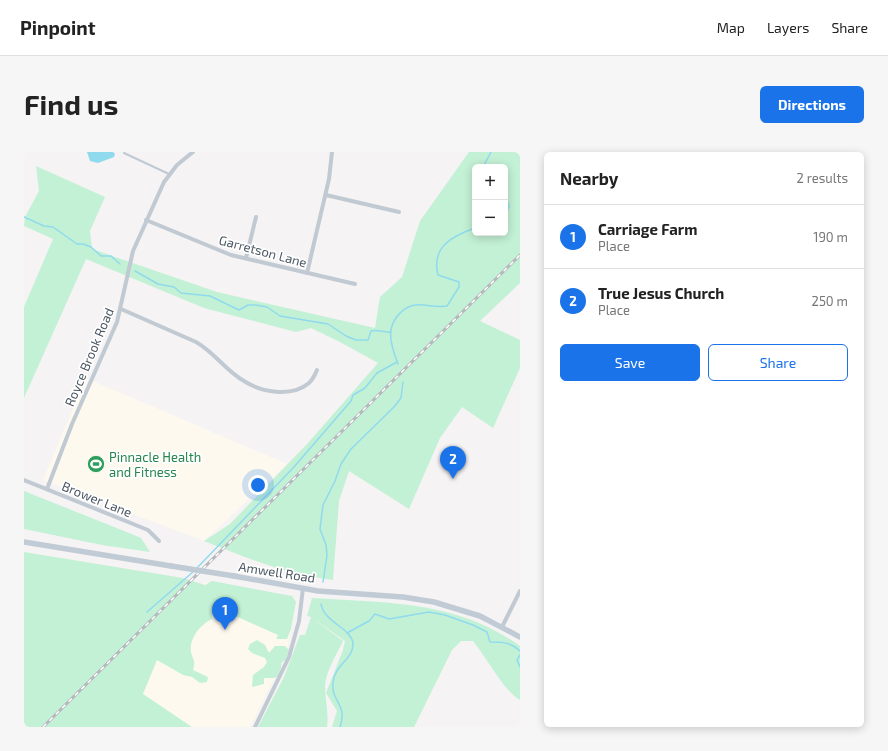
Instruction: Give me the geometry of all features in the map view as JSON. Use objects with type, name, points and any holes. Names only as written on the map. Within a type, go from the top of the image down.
[{"type":"main road","name":"Amwell Road","points":[[24,542],[303,588],[403,597],[434,602],[467,612],[502,627],[520,637]]},
{"type":"street","name":"Royce Brook Road","points":[[46,489],[121,309],[130,259],[146,220],[160,190],[170,174],[192,152]]},
{"type":"street","points":[[307,273],[326,195],[331,168],[332,152]]},
{"type":"street","points":[[326,195],[399,212]]},
{"type":"street","points":[[246,258],[256,217]]},
{"type":"street","name":"Garretson Lane","points":[[146,220],[220,252],[355,284]]},
{"type":"street","points":[[121,309],[196,342],[209,350],[243,381],[264,390],[284,392],[303,387],[310,382],[317,370]]},
{"type":"street","name":"Brower Lane","points":[[24,480],[148,530],[159,541]]},
{"type":"street","points":[[255,727],[289,657],[299,621],[303,588]]},
{"type":"street","points":[[502,627],[520,591]]},
{"type":"lane","points":[[124,153],[170,174]]},
{"type":"shaded area","points":[[86,378],[287,464],[204,541],[43,480]]},
{"type":"shaded area","points":[[206,582],[291,598],[296,605],[286,655],[250,727],[189,727],[113,676]]},
{"type":"green space","points":[[469,152],[520,152],[520,283],[480,321],[520,340],[520,368],[493,428],[462,407],[440,438],[409,509],[349,471],[339,501],[333,580],[316,578],[283,570],[204,541],[230,524],[308,443],[378,363],[311,328],[296,332],[204,308],[86,259],[24,398],[24,307],[53,239],[24,226],[25,217],[39,191],[36,166],[105,197],[90,231],[92,249],[217,292],[375,328],[380,297],[402,277],[420,221]]},
{"type":"green space","points":[[24,491],[141,538],[150,552],[102,545],[24,529]]},
{"type":"green space","points":[[24,552],[183,578],[205,585],[212,581],[292,596],[296,602],[291,629],[287,639],[276,639],[278,635],[233,615],[212,613],[212,619],[204,624],[197,632],[191,647],[194,662],[193,670],[208,677],[207,682],[200,683],[192,677],[183,675],[157,660],[143,694],[192,727],[24,727]]},
{"type":"green space","points":[[312,598],[393,603],[420,607],[446,612],[471,620],[496,631],[520,646],[520,700],[507,689],[473,641],[461,641],[452,650],[414,727],[332,727],[337,711],[326,693],[343,650],[345,641],[312,618],[343,641],[326,680],[325,686],[328,717],[327,727],[258,727],[284,677],[300,635],[305,635],[311,617],[307,616]]},
{"type":"green space","points":[[257,640],[265,645],[269,653],[275,646],[285,646],[289,650],[286,660],[282,662],[279,676],[274,678],[264,678],[264,684],[252,687],[253,675],[264,667],[267,662],[265,658],[252,653],[248,649],[250,644]]},
{"type":"water","points":[[87,152],[113,152],[115,154],[114,157],[98,163],[90,161]]},
{"type":"waterway","points":[[485,164],[491,152]]},
{"type":"waterway","points":[[508,203],[508,209]]},
{"type":"waterway","points":[[24,217],[44,226],[53,227],[77,244],[83,244],[91,247],[101,256],[111,256],[120,264]]},
{"type":"waterway","points":[[398,364],[391,343],[391,330],[394,321],[403,310],[412,306],[447,306],[459,287],[459,282],[438,275],[438,257],[445,244],[451,239],[472,229]]},
{"type":"waterway","points":[[135,271],[158,284],[174,287],[181,293],[210,296],[239,310],[248,305],[267,307],[280,316],[328,324],[346,336],[356,340],[368,340],[371,331],[376,330],[391,332]]},
{"type":"waterway","points":[[196,569],[293,468],[351,401],[353,395],[365,388],[377,373],[397,362]]},
{"type":"waterway","points":[[323,582],[327,555],[326,545],[320,529],[323,505],[335,481],[341,464],[351,449],[394,407],[401,398],[403,382]]},
{"type":"waterway","points":[[147,612],[194,571]]},
{"type":"waterway","points":[[321,604],[327,616],[348,633],[353,643],[352,649],[337,671],[333,683],[334,695],[342,713],[340,727]]},
{"type":"waterway","points":[[347,633],[369,621],[375,614],[389,619],[429,612],[445,615],[473,625],[487,632],[490,642],[506,643],[520,651]]},
{"type":"waterway","points":[[520,655],[517,660],[520,667]]},
{"type":"railway","points":[[43,727],[520,255]]},
{"type":"place","name":"Pinnacle Health and Fitness","points":[[96,464]]},
{"type":"place","name":"True Jesus Church","points":[[453,479]]},
{"type":"place","name":"Carriage Farm","points":[[225,630]]}]
